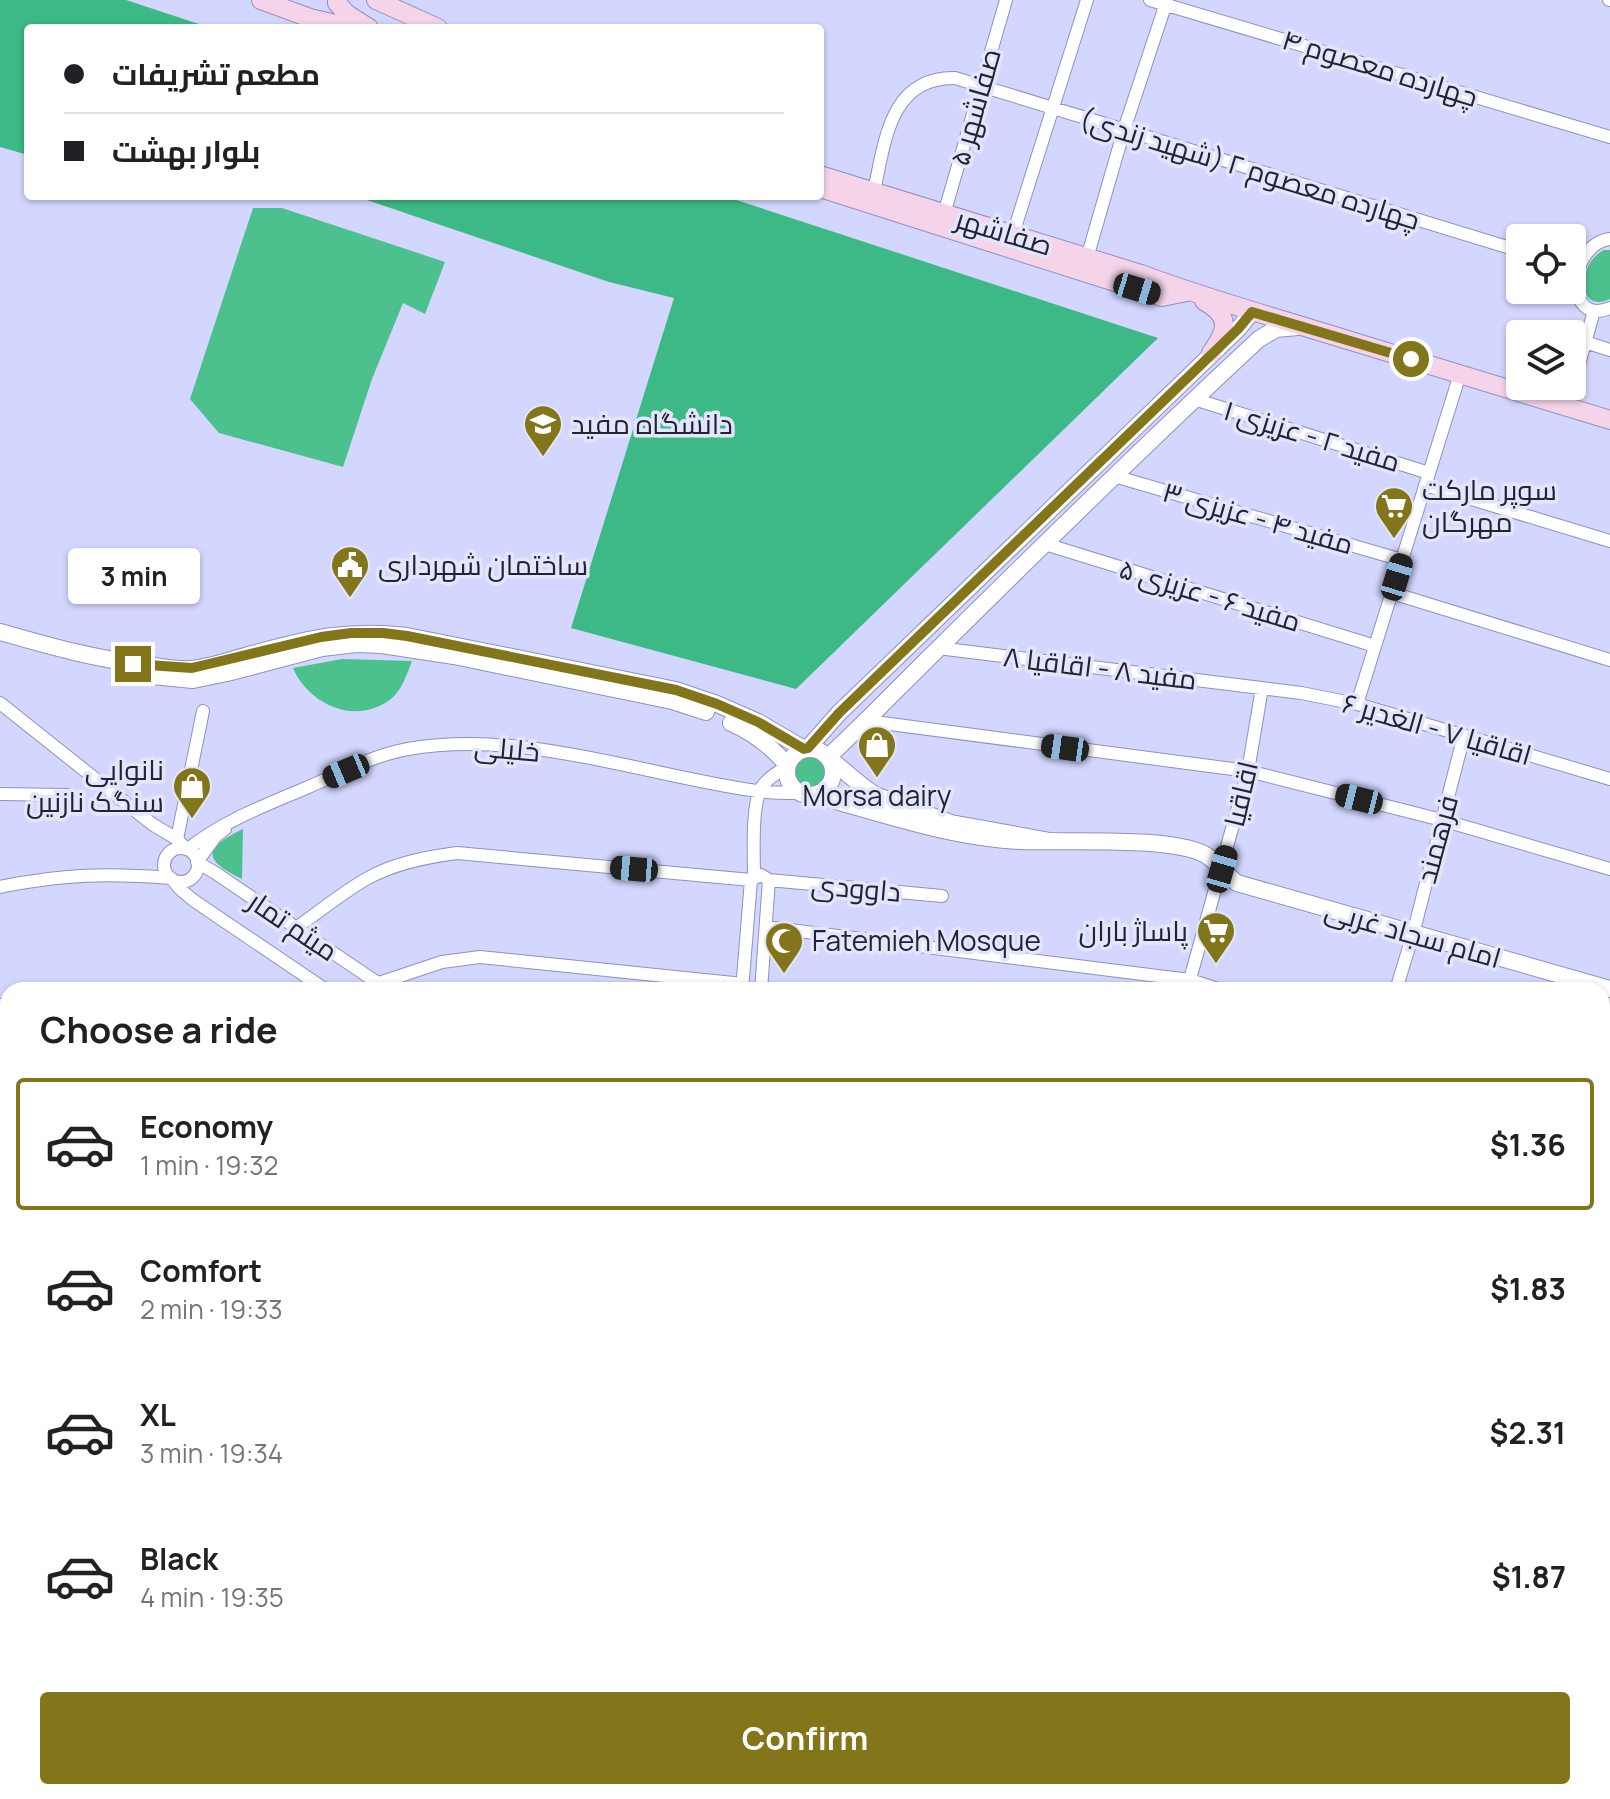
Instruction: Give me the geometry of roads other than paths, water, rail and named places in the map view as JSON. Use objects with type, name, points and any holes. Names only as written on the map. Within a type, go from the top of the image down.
[{"type":"main road","points":[[261,0],[293,5],[310,18],[335,24]]},
{"type":"main road","points":[[337,0],[347,14],[363,24]]},
{"type":"main road","points":[[376,0],[429,24]]},
{"type":"main road","name":"صفاشهر","points":[[824,176],[1141,274],[1187,292]]},
{"type":"main road","points":[[824,189],[1162,297],[1187,292],[1610,420]]},
{"type":"main road","points":[[1187,292],[1209,304],[1223,319],[1223,334],[1211,353]]},
{"type":"street","name":"صفاشهر ۵","points":[[944,214],[1006,0]]},
{"type":"street","points":[[1013,234],[1087,0]]},
{"type":"street","name":"چهارده معصوم ۴","points":[[1150,0],[1166,2],[1610,137]]},
{"type":"street","points":[[1087,258],[1166,2]]},
{"type":"street","name":"چهارده معصوم ۲ (شهید زندی)","points":[[874,191],[887,130],[897,109],[910,93],[926,82],[955,78],[1506,247]]},
{"type":"street","points":[[1586,254],[1598,242],[1610,239]]},
{"type":"street","points":[[1583,304],[1594,311],[1610,308]]},
{"type":"street","points":[[1586,339],[1594,311]]},
{"type":"street","points":[[743,982],[755,820],[763,783],[787,765],[793,755],[806,749],[839,713],[1238,329],[1252,312]]},
{"type":"street","points":[[1238,329],[1249,327],[1258,334],[1259,339]]},
{"type":"street","points":[[829,758],[1114,476],[1259,339],[1276,329],[1308,328]]},
{"type":"street","points":[[1586,342],[1610,350]]},
{"type":"street","points":[[1357,704],[1460,374]]},
{"type":"street","name":"مفید ۲ - عزیزی ۱","points":[[1194,399],[1610,541]]},
{"type":"street","points":[[1567,407],[1569,400]]},
{"type":"street","name":"مفید ۴ - عزیزی ۳","points":[[1114,476],[1402,560]]},
{"type":"street","name":"مفید ۶ - عزیزی ۵","points":[[1045,544],[1375,646]]},
{"type":"street","points":[[1392,593],[1610,660]]},
{"type":"street","points":[[0,632],[74,653],[180,669],[207,666],[321,637],[351,633],[407,636],[676,690],[758,722],[806,749],[819,750],[875,795],[951,823],[1050,841]]},
{"type":"street","points":[[0,642],[73,663],[176,680],[193,680],[322,648],[356,644],[429,651],[672,701],[712,714],[749,731],[771,747],[787,765],[788,782],[793,788],[808,794],[962,835],[1025,842],[1050,841]]},
{"type":"street","name":"مفید ۸ - اقاقیا ۸","points":[[938,648],[1262,688]]},
{"type":"street","name":"اقاقیا ۷ - الغدیر ۶","points":[[1262,688],[1357,704],[1610,779]]},
{"type":"street","name":"اقاقیا","points":[[1189,982],[1248,771],[1262,688]]},
{"type":"street","points":[[0,703],[194,854],[199,895],[231,925]]},
{"type":"street","points":[[184,845],[203,711]]},
{"type":"street","points":[[867,721],[1248,771],[1442,820],[1610,869]]},
{"type":"street","name":"فرهمند","points":[[1398,982],[1464,735]]},
{"type":"street","name":"خلیلی","points":[[262,807],[375,759],[406,750],[463,744],[533,749],[759,792],[808,794]]},
{"type":"street","points":[[808,794],[824,791],[830,785],[833,768],[829,758]]},
{"type":"street","points":[[0,794],[67,795]]},
{"type":"street","points":[[262,807],[216,836],[187,880],[176,881],[168,871],[171,851],[262,807]]},
{"type":"street","points":[[152,824],[163,844],[168,871],[180,889],[231,925]]},
{"type":"street","name":"امام سجاد غربی","points":[[1050,841],[1172,846],[1201,853],[1237,883],[1585,982]]},
{"type":"street","name":"داوودی","points":[[296,928],[369,878],[414,861],[457,853],[752,878],[761,875],[769,880],[942,896]]},
{"type":"street","name":"میثم تمار","points":[[197,866],[214,872],[377,982]]},
{"type":"street","points":[[0,887],[77,875],[150,876],[168,871]]},
{"type":"street","points":[[762,982],[769,880]]},
{"type":"street","name":"میثم تمار","points":[[231,925],[314,982]]},
{"type":"street","points":[[766,927],[1166,982]]},
{"type":"street","points":[[396,982],[442,962],[480,957],[699,982]]},
{"type":"place","name":"دانشگاه مفید","points":[[543,458]]},
{"type":"place","name":"سوپر مارکت مهرگان","points":[[1394,540]]},
{"type":"place","name":"ساختمان شهرداری","points":[[350,599]]},
{"type":"place","name":"Morsa dairy","points":[[877,779]]},
{"type":"place","name":"نانوایی سنگک نازنین","points":[[192,820]]},
{"type":"place","name":"پاساژ باران","points":[[1216,965]]},
{"type":"place","name":"Fatemieh Mosque","points":[[784,975]]}]
